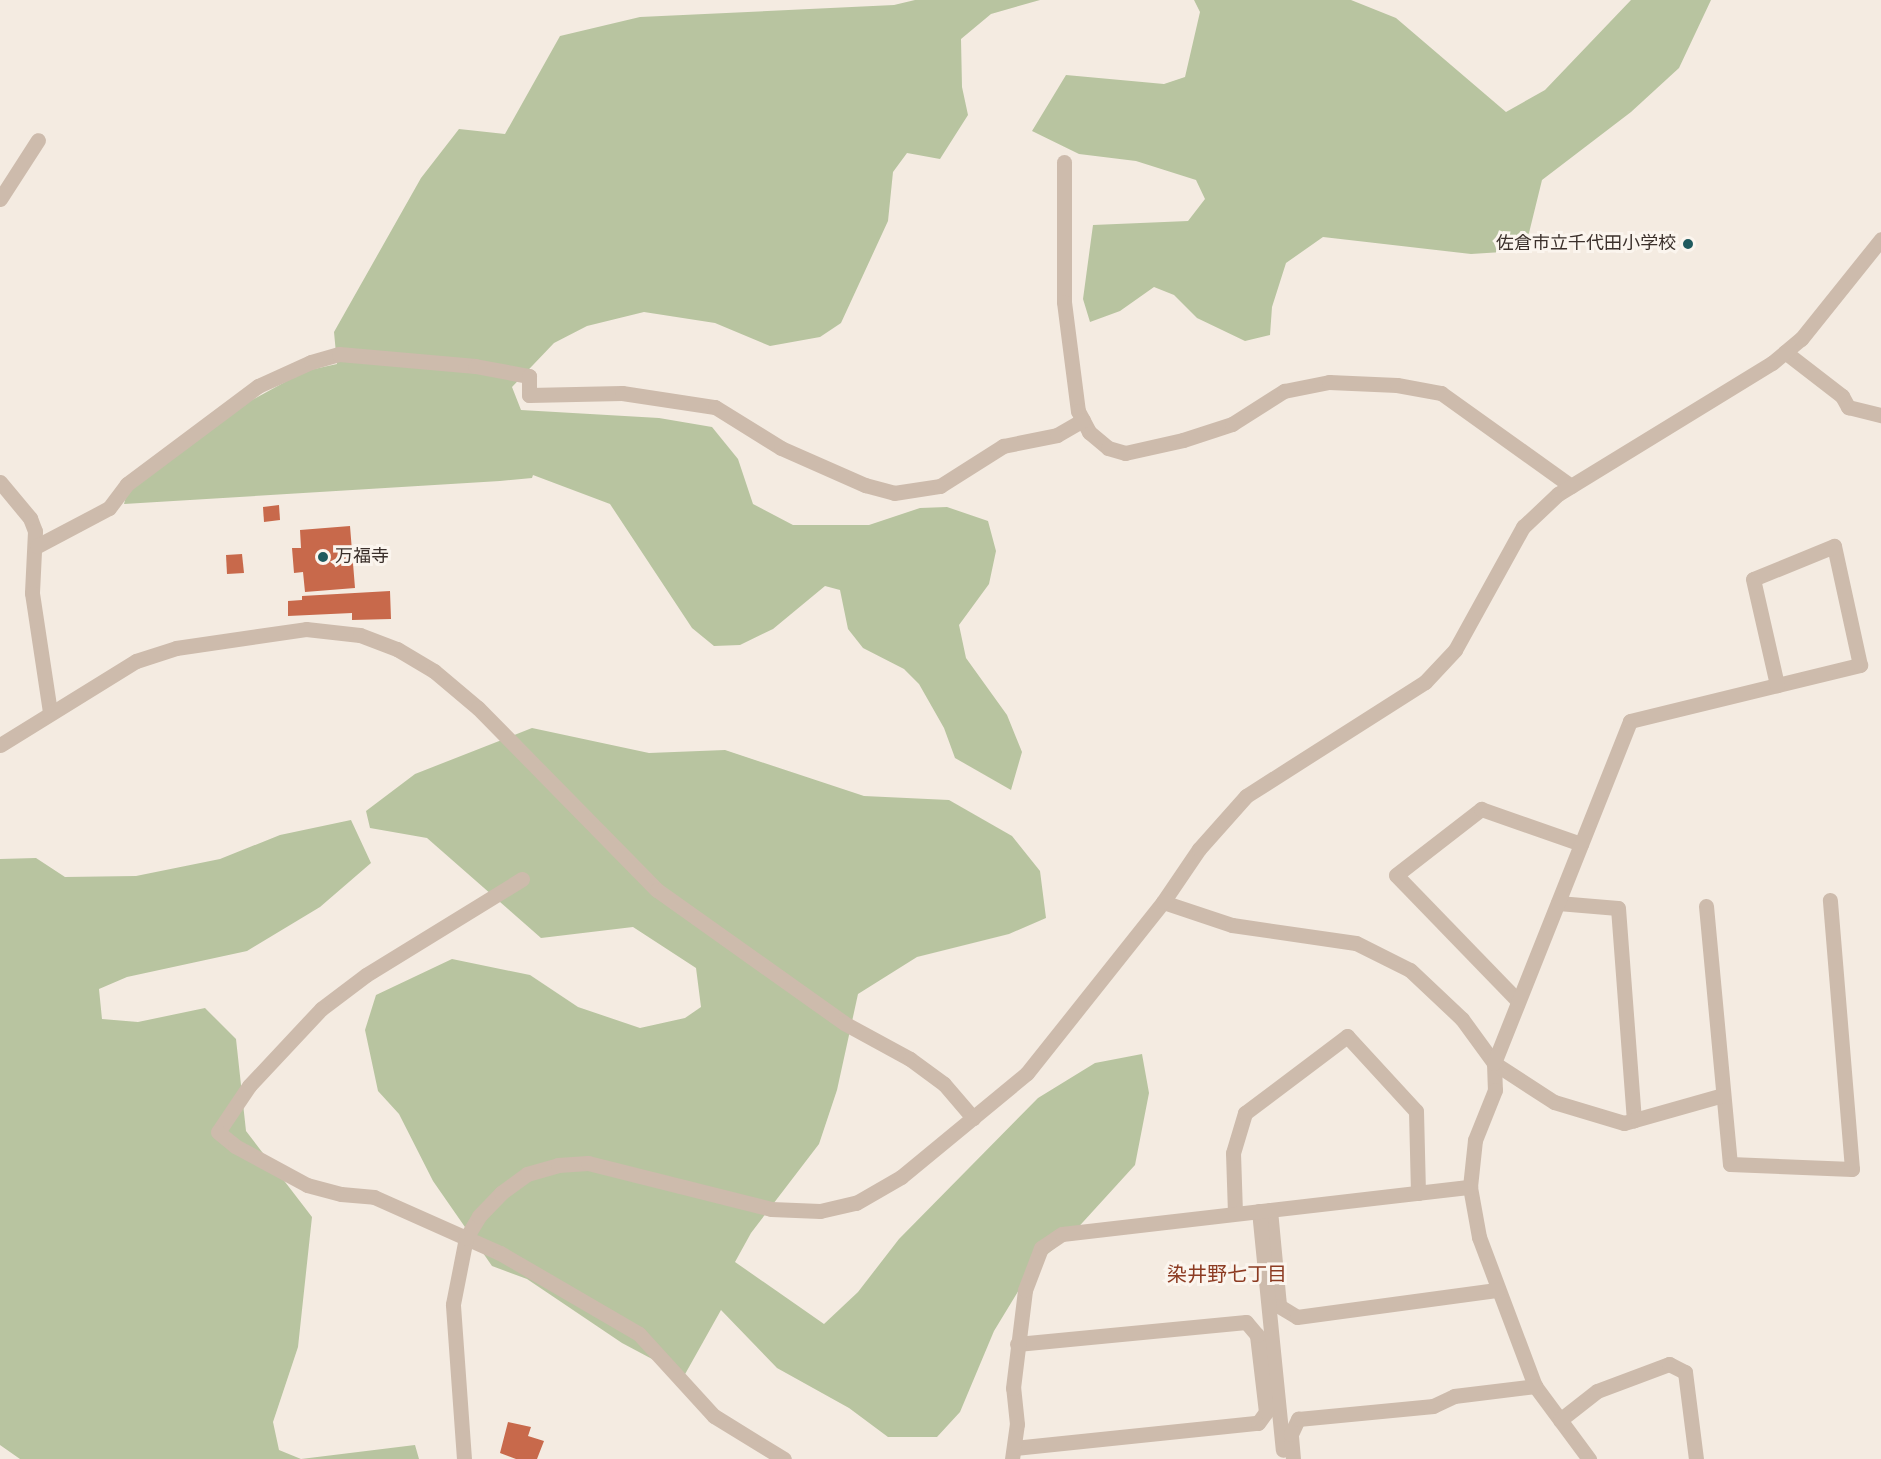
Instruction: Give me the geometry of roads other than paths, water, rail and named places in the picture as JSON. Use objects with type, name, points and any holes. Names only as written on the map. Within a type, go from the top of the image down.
[{"type":"street","points":[[0,199],[39,140]]},
{"type":"street","points":[[1064,162],[1064,302],[1078,411],[1089,432],[1108,448],[1125,453],[1232,424],[1284,391],[1329,382],[1397,385],[1442,393],[1571,486]]},
{"type":"street","points":[[464,1459],[453,1304],[466,1238],[479,1215],[501,1193],[527,1174],[558,1165],[588,1163],[771,1209],[820,1211],[856,1203],[901,1177],[1027,1073],[1163,902],[1199,849],[1245,795],[1425,682],[1455,650],[1523,527],[1571,486],[1785,352],[1801,339],[1881,239]]},
{"type":"street","points":[[1785,352],[1842,396],[1848,407],[1881,415]]},
{"type":"street","points":[[37,546],[109,508],[127,484],[258,386],[311,362],[339,354],[475,366],[529,376],[529,395],[622,393],[715,407],[781,448],[865,485],[894,493],[940,486],[1003,446],[1057,435],[1083,420]]},
{"type":"street","points":[[0,482],[30,518],[37,546],[31,568],[32,594],[50,712]]},
{"type":"street","points":[[1589,1459],[1535,1386],[1479,1237],[1470,1187],[1475,1140],[1495,1090],[1494,1063],[1630,721],[1860,665],[1834,546],[1753,579],[1776,685]]},
{"type":"street","points":[[0,745],[50,712],[136,661],[176,648],[306,629],[360,635],[397,649],[434,671],[478,708],[657,890],[844,1023],[919,1065],[945,1084],[973,1118]]},
{"type":"street","points":[[1518,1001],[1396,875],[1482,809],[1581,844]]},
{"type":"street","points":[[522,879],[366,975],[321,1009],[249,1086],[218,1132],[235,1146],[307,1185],[341,1194],[374,1197],[500,1253],[639,1334],[714,1416],[784,1459]]},
{"type":"street","points":[[1706,906],[1730,1164],[1852,1169],[1830,900]]},
{"type":"street","points":[[1163,902],[1232,925],[1356,943],[1410,970],[1462,1019],[1494,1063],[1554,1102],[1624,1123],[1724,1095]]},
{"type":"street","points":[[1558,903],[1618,908],[1634,1120]]},
{"type":"street","points":[[1236,1214],[1233,1153],[1245,1113],[1347,1036],[1416,1111],[1418,1193]]},
{"type":"street","points":[[1017,1344],[1246,1322],[1257,1335],[1266,1412],[1258,1424],[1013,1454],[1013,1388],[1017,1344],[1025,1290],[1041,1248],[1062,1234],[1470,1187]]},
{"type":"street","points":[[1265,1210],[1279,1306],[1297,1317],[1498,1290]]},
{"type":"street","points":[[1265,1210],[1284,1459]]},
{"type":"street","points":[[1560,1420],[1597,1391],[1669,1364],[1685,1372],[1695,1459]]},
{"type":"street","points":[[1293,1459],[1291,1434],[1298,1419],[1433,1406],[1454,1396],[1535,1386]]},
{"type":"place","name":"佐倉市立千代田小学校","points":[[1688,244]]},
{"type":"place","name":"万福寺","points":[[323,557]]},
{"type":"district","name":"染井野七丁目","points":[[1227,1275]]}]
